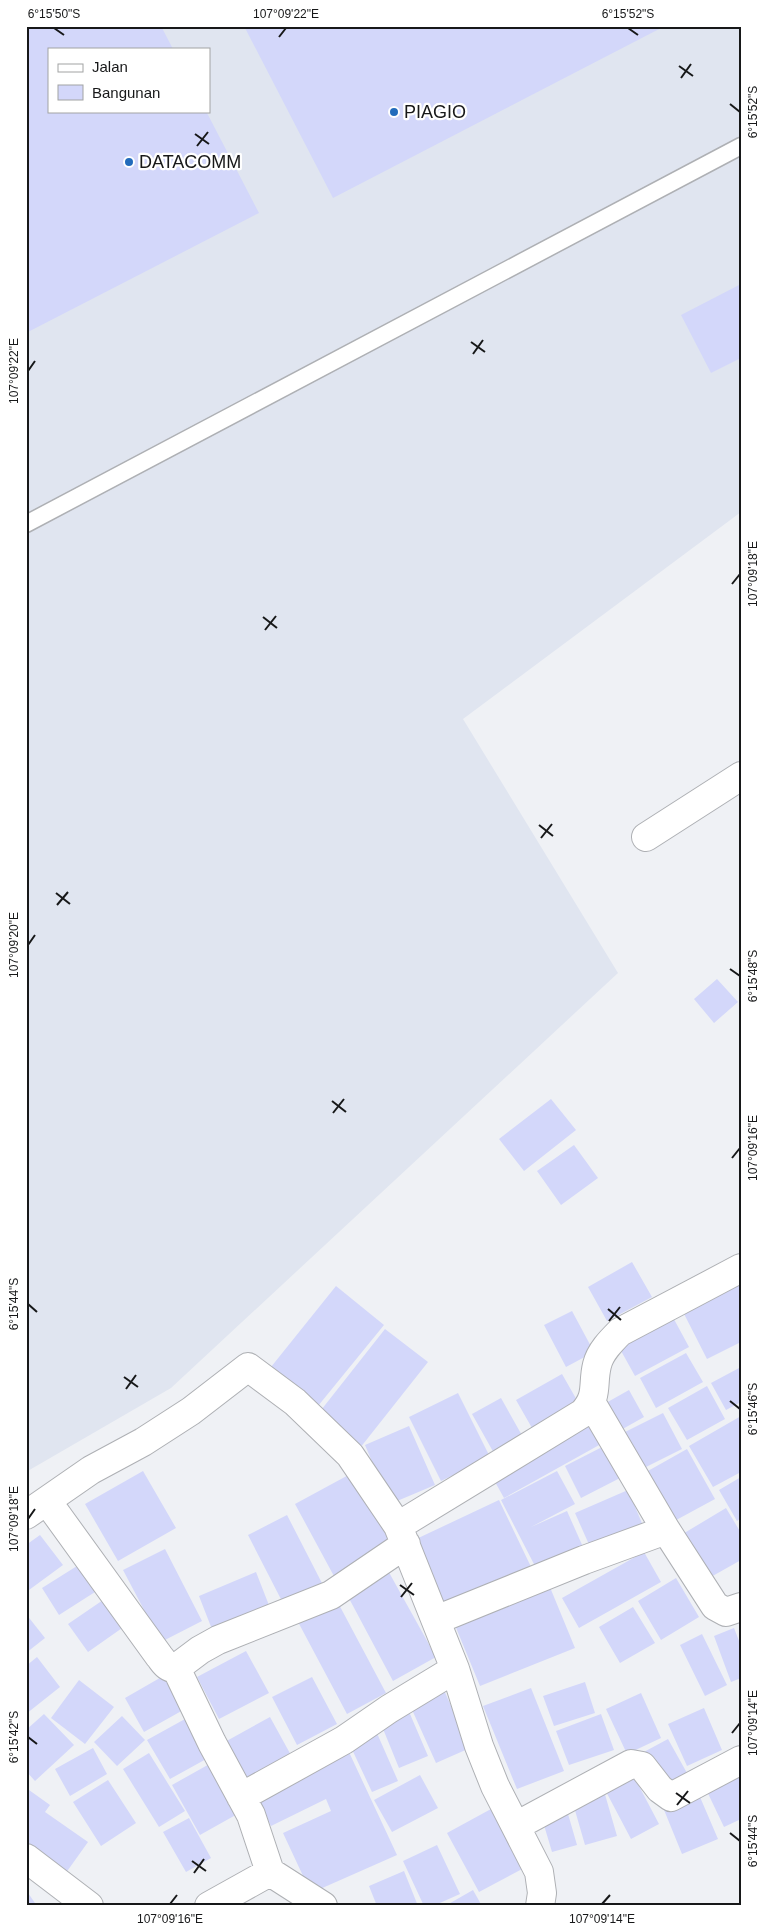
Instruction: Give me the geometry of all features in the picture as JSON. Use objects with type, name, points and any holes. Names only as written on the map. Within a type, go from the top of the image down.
[{"type":"street","points":[[646,837],[741,776]]},
{"type":"street","points":[[540,1906],[542,1893],[539,1872],[487,1766],[455,1669],[402,1535],[350,1456],[295,1402],[248,1367],[191,1411],[143,1442],[91,1470],[37,1508],[167,1667],[176,1668],[200,1650],[218,1640],[331,1595],[402,1535],[582,1413],[591,1402],[595,1391],[598,1362],[612,1340],[620,1332],[741,1268]]},
{"type":"street","points":[[591,1402],[666,1530],[715,1606],[726,1612],[741,1607]]},
{"type":"street","points":[[436,1620],[584,1560],[666,1530]]},
{"type":"street","points":[[176,1668],[240,1797],[251,1815],[270,1872],[323,1906]]},
{"type":"street","points":[[240,1797],[344,1740],[455,1669]]},
{"type":"street","points":[[516,1826],[631,1764],[642,1766],[660,1789],[671,1797],[741,1760]]},
{"type":"street","points":[[26,1858],[89,1906]]},
{"type":"street","points":[[208,1906],[270,1872]]},
{"type":"lane","points":[[26,524],[741,146]]},
{"type":"shaded area","points":[[26,26],[741,26],[741,512],[463,719],[618,973],[171,1388],[26,1472]]},
{"type":"building","name":"DATACOMM","points":[[26,26],[161,26],[172,48],[48,48],[48,112],[207,112],[259,213],[26,333]]},
{"type":"building","name":"PIAGIO","points":[[244,26],[665,26],[333,198]]},
{"type":"building","points":[[741,284],[741,358],[711,373],[681,315]]},
{"type":"building","points":[[717,979],[738,1002],[714,1023],[694,999]]},
{"type":"building","points":[[551,1099],[576,1130],[524,1171],[499,1139]]},
{"type":"building","points":[[574,1145],[598,1178],[561,1205],[537,1171]]},
{"type":"building","points":[[632,1262],[652,1297],[607,1321],[588,1287]]},
{"type":"building","points":[[741,1273],[741,1342],[707,1359],[679,1304]]},
{"type":"building","points":[[336,1286],[384,1325],[318,1406],[271,1367]]},
{"type":"building","points":[[669,1310],[689,1347],[635,1376],[615,1340]]},
{"type":"building","points":[[572,1311],[594,1352],[566,1367],[544,1325]]},
{"type":"building","points":[[385,1329],[428,1362],[360,1448],[318,1414]]},
{"type":"building","points":[[686,1353],[703,1382],[656,1408],[640,1378]]},
{"type":"building","points":[[741,1367],[741,1402],[726,1410],[711,1383]]},
{"type":"building","points":[[562,1374],[582,1409],[536,1435],[516,1400]]},
{"type":"building","points":[[707,1386],[725,1419],[687,1440],[668,1408]]},
{"type":"building","points":[[629,1390],[644,1417],[612,1435],[597,1408]]},
{"type":"building","points":[[458,1393],[490,1457],[441,1481],[409,1417]]},
{"type":"building","points":[[501,1398],[524,1439],[495,1455],[472,1414]]},
{"type":"building","points":[[663,1413],[682,1449],[638,1471],[619,1435]]},
{"type":"building","points":[[741,1416],[741,1472],[713,1487],[689,1446]]},
{"type":"building","points":[[586,1417],[601,1444],[504,1498],[489,1471]]},
{"type":"building","points":[[409,1426],[435,1485],[390,1504],[365,1445]]},
{"type":"building","points":[[606,1445],[622,1477],[581,1498],[565,1466]]},
{"type":"building","points":[[687,1449],[715,1499],[667,1525],[639,1476]]},
{"type":"building","points":[[143,1471],[176,1528],[118,1561],[85,1504]]},
{"type":"building","points":[[557,1471],[575,1504],[531,1527],[567,1511],[583,1547],[536,1568],[501,1500]]},
{"type":"building","points":[[354,1472],[394,1546],[335,1578],[295,1504]]},
{"type":"building","points":[[741,1477],[741,1518],[737,1521],[719,1490]]},
{"type":"building","points":[[628,1490],[644,1528],[591,1549],[575,1513]]},
{"type":"building","points":[[499,1500],[533,1571],[445,1612],[412,1541]]},
{"type":"building","points":[[726,1508],[741,1533],[741,1560],[702,1582],[676,1538]]},
{"type":"building","points":[[287,1515],[325,1589],[286,1609],[248,1535]]},
{"type":"building","points":[[40,1535],[63,1565],[29,1590],[26,1587],[26,1545]]},
{"type":"building","points":[[165,1549],[202,1621],[161,1642],[123,1570]]},
{"type":"building","points":[[644,1552],[661,1582],[579,1628],[562,1598]]},
{"type":"building","points":[[77,1566],[95,1592],[59,1615],[42,1588]]},
{"type":"building","points":[[386,1567],[436,1657],[393,1681],[344,1589]]},
{"type":"building","points":[[256,1572],[272,1613],[215,1637],[199,1596]]},
{"type":"building","points":[[676,1578],[699,1617],[661,1640],[638,1601]]},
{"type":"building","points":[[547,1580],[575,1648],[480,1686],[452,1618]]},
{"type":"building","points":[[106,1598],[125,1626],[88,1652],[68,1624]]},
{"type":"building","points":[[336,1599],[386,1693],[347,1714],[297,1620]]},
{"type":"building","points":[[633,1607],[655,1643],[620,1663],[599,1627]]},
{"type":"building","points":[[26,1614],[45,1638],[26,1653]]},
{"type":"building","points":[[734,1628],[741,1646],[741,1678],[731,1682],[714,1636]]},
{"type":"building","points":[[702,1634],[727,1685],[705,1696],[680,1645]]},
{"type":"building","points":[[246,1651],[269,1693],[219,1719],[197,1677]]},
{"type":"building","points":[[37,1657],[60,1687],[26,1714],[26,1666]]},
{"type":"building","points":[[165,1675],[185,1709],[144,1732],[125,1698]]},
{"type":"building","points":[[312,1677],[337,1724],[297,1745],[272,1697]]},
{"type":"building","points":[[79,1680],[114,1707],[85,1744],[51,1718]]},
{"type":"building","points":[[585,1682],[595,1713],[554,1726],[543,1696]]},
{"type":"building","points":[[443,1688],[470,1748],[436,1763],[409,1703]]},
{"type":"building","points":[[531,1688],[564,1771],[517,1789],[483,1706]]},
{"type":"building","points":[[641,1693],[661,1738],[627,1754],[606,1709]]},
{"type":"building","points":[[407,1707],[428,1756],[399,1768],[379,1719]]},
{"type":"building","points":[[704,1708],[722,1750],[687,1766],[668,1724]]},
{"type":"building","points":[[44,1714],[74,1745],[35,1781],[26,1771],[26,1730]]},
{"type":"building","points":[[601,1714],[614,1750],[569,1765],[556,1731]]},
{"type":"building","points":[[122,1716],[145,1740],[117,1766],[94,1742]]},
{"type":"building","points":[[270,1717],[292,1757],[245,1783],[223,1743]]},
{"type":"building","points":[[185,1719],[208,1758],[170,1779],[147,1740]]},
{"type":"building","points":[[376,1731],[398,1781],[372,1792],[349,1743]]},
{"type":"building","points":[[668,1739],[687,1773],[661,1786],[642,1753]]},
{"type":"building","points":[[93,1748],[107,1774],[70,1796],[55,1769]]},
{"type":"building","points":[[348,1750],[397,1855],[311,1893],[283,1833],[331,1811],[326,1799],[271,1826],[255,1795]]},
{"type":"building","points":[[149,1753],[185,1811],[159,1827],[123,1769]]},
{"type":"building","points":[[213,1762],[241,1812],[200,1835],[172,1785]]},
{"type":"building","points":[[741,1767],[741,1819],[724,1827],[703,1783]]},
{"type":"building","points":[[630,1769],[659,1824],[631,1839],[602,1784]]},
{"type":"building","points":[[420,1775],[438,1808],[392,1832],[374,1800]]},
{"type":"building","points":[[108,1780],[136,1823],[101,1846],[73,1802]]},
{"type":"building","points":[[29,1790],[50,1805],[45,1812],[88,1842],[63,1877],[26,1850],[26,1794]]},
{"type":"building","points":[[697,1790],[718,1839],[682,1854],[662,1805]]},
{"type":"building","points":[[604,1791],[617,1836],[585,1845],[572,1800]]},
{"type":"building","points":[[566,1807],[577,1845],[552,1852],[541,1815]]},
{"type":"building","points":[[491,1809],[524,1868],[479,1892],[447,1833]]},
{"type":"building","points":[[189,1818],[211,1858],[186,1872],[163,1832]]},
{"type":"building","points":[[437,1845],[460,1894],[433,1906],[424,1906],[403,1861]]},
{"type":"building","points":[[404,1871],[418,1906],[377,1906],[369,1886]]},
{"type":"building","points":[[26,1890],[37,1906],[26,1906]]},
{"type":"building","points":[[473,1890],[482,1906],[445,1906]]},
{"type":"place","name":"PIAGIO","points":[[394,112]]},
{"type":"place","name":"DATACOMM","points":[[129,162]]}]
